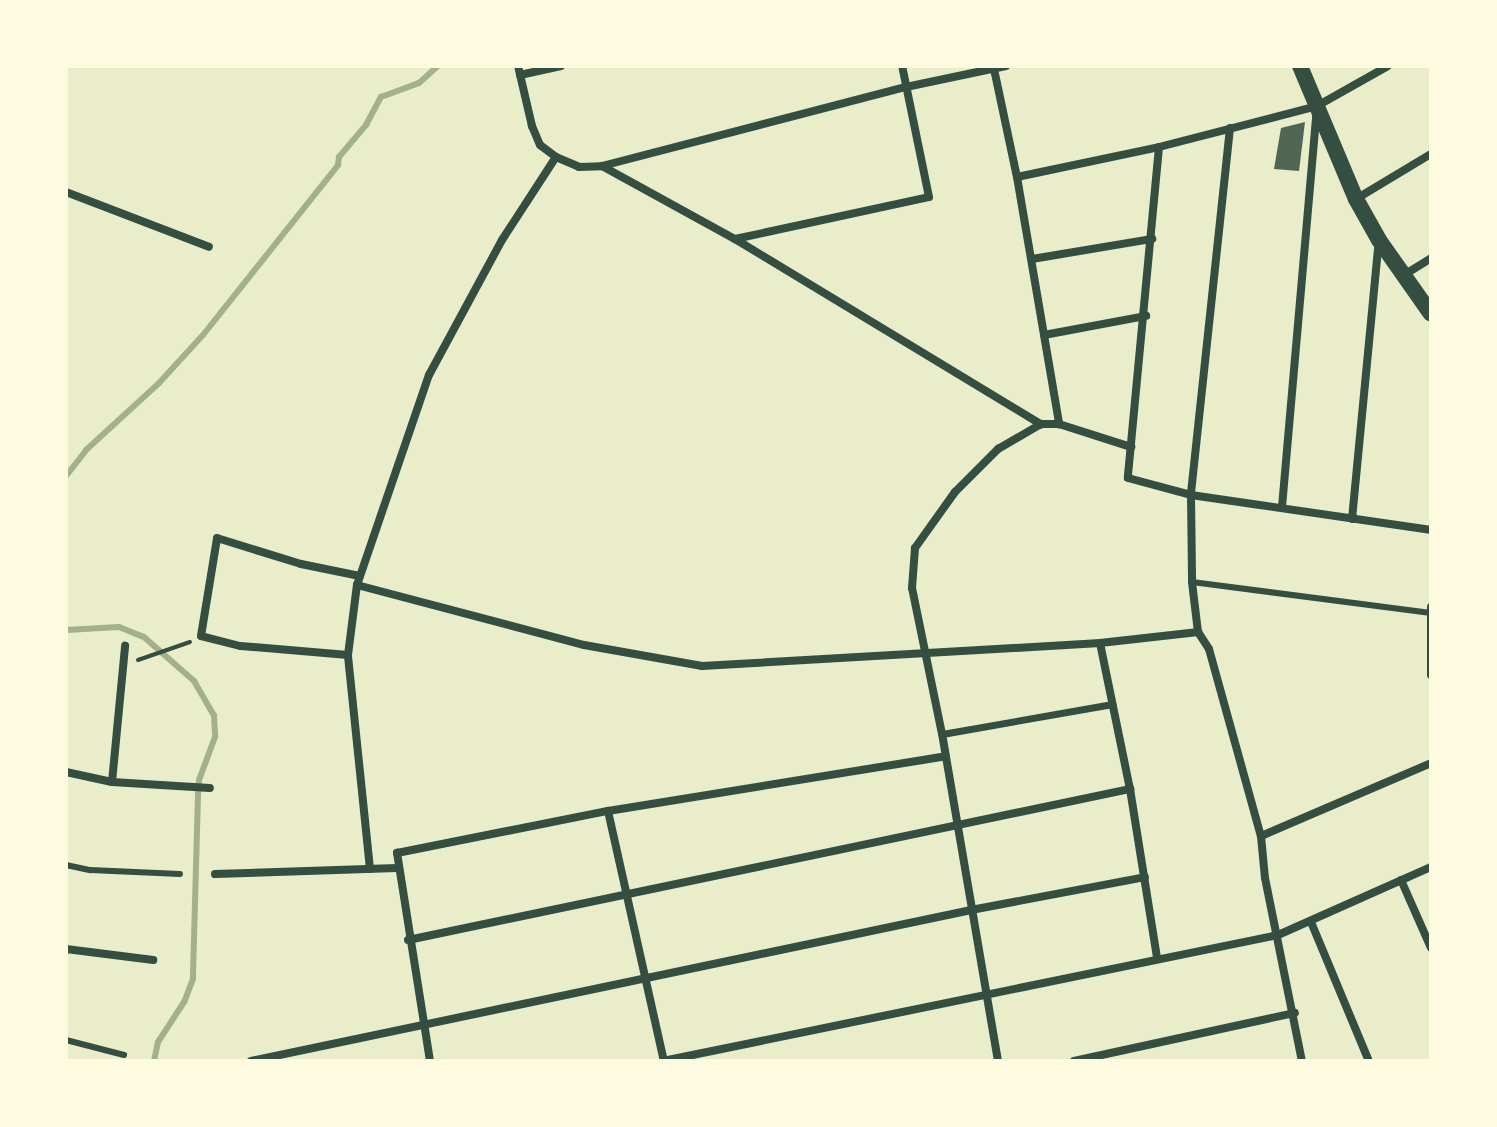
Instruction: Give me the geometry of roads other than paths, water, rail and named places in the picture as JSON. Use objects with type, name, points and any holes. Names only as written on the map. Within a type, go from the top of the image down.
[{"type":"main road","points":[[1300,66],[1356,199],[1379,240],[1431,314]]},
{"type":"street","points":[[561,66],[519,71],[540,145],[556,157],[579,167],[602,166],[906,87],[1006,66]]},
{"type":"street","points":[[735,239],[929,197],[902,66]]},
{"type":"street","points":[[1017,177],[1159,147],[1317,106],[1388,66]]},
{"type":"street","points":[[994,69],[1017,177],[1059,424]]},
{"type":"street","points":[[1282,507],[1317,106]]},
{"type":"street","points":[[1230,128],[1191,495],[1192,582],[1198,632],[1209,649],[1261,836],[1265,878],[1295,1013],[1302,1061]]},
{"type":"street","points":[[1159,147],[1146,316],[1128,478],[1191,495],[1431,530]]},
{"type":"street","points":[[1356,199],[1431,154]]},
{"type":"street","points":[[370,869],[348,655],[359,581],[429,375],[502,240],[556,157]]},
{"type":"street","points":[[602,166],[735,239],[1041,424]]},
{"type":"street","points":[[66,192],[209,247]]},
{"type":"street","points":[[1032,259],[1152,239]]},
{"type":"street","points":[[1352,519],[1379,240]]},
{"type":"street","points":[[1404,275],[1431,258]]},
{"type":"street","points":[[1044,335],[1146,316]]},
{"type":"street","points":[[998,1061],[942,734],[912,588],[915,548],[955,492],[998,449],[1041,424],[1059,424],[1131,447]]},
{"type":"street","points":[[348,655],[240,646],[201,636],[217,538],[584,645],[702,666],[1100,643],[1198,632]]},
{"type":"street","points":[[1431,610],[1431,675]]},
{"type":"street","points":[[1100,643],[1130,789],[1157,958]]},
{"type":"street","points":[[112,782],[125,646]]},
{"type":"street","points":[[942,734],[1112,704]]},
{"type":"street","points":[[430,1061],[408,940],[397,853],[608,811],[946,756]]},
{"type":"street","points":[[1261,836],[1431,763]]},
{"type":"street","points":[[66,772],[112,782],[210,788]]},
{"type":"street","points":[[408,940],[1130,789]]},
{"type":"street","points":[[608,811],[664,1061],[1278,935],[1431,867]]},
{"type":"street","points":[[215,874],[397,868]]},
{"type":"street","points":[[251,1061],[971,910],[1145,877]]},
{"type":"street","points":[[1401,880],[1431,948]]},
{"type":"street","points":[[1311,922],[1369,1061]]},
{"type":"street","points":[[66,949],[153,960]]},
{"type":"street","points":[[1074,1061],[1295,1013]]},
{"type":"lane","points":[[1192,582],[1431,610]]},
{"type":"lane","points":[[66,865],[90,870],[180,874]]},
{"type":"lane","points":[[66,1040],[124,1055]]},
{"type":"waterway","points":[[66,476],[86,450],[159,383],[203,335],[338,165],[339,157],[366,125],[381,97],[419,83],[438,66]]},
{"type":"waterway","points":[[66,630],[119,627],[144,637],[194,681],[214,715],[215,737],[199,780],[193,979],[184,1002],[158,1042],[154,1061]]}]
